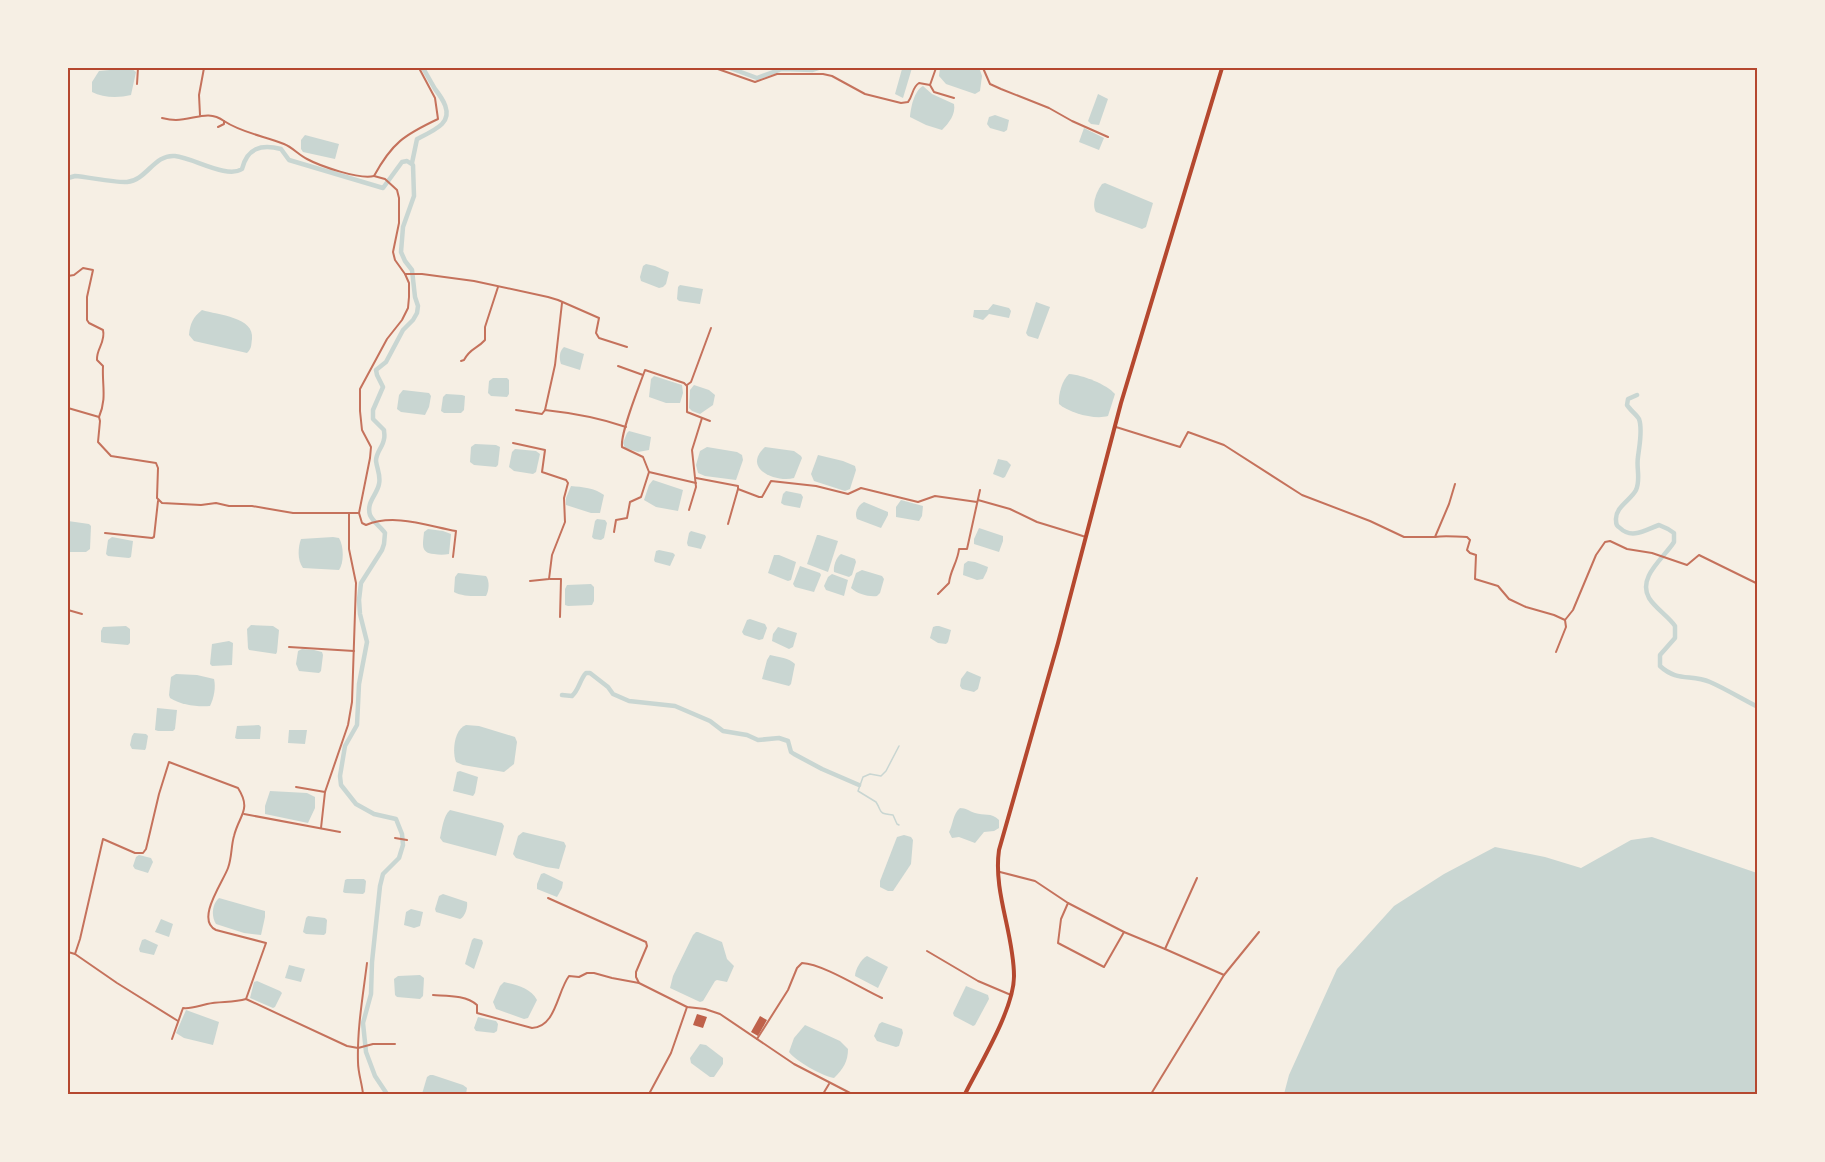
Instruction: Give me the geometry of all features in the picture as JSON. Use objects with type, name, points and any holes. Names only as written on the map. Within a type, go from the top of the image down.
[{"type":"main road","points":[[965,1095],[1000,1023],[1011,995],[1014,976],[1012,952],[997,871],[999,850],[1058,643],[1115,427],[1222,68]]},
{"type":"street","points":[[137,84],[138,68]]},
{"type":"street","points":[[200,116],[204,68]]},
{"type":"street","points":[[374,176],[385,156],[398,142],[438,119],[435,98],[419,68]]},
{"type":"street","points":[[715,68],[755,82],[777,74],[823,74],[832,76],[865,94],[901,103],[910,100],[917,84],[930,85]]},
{"type":"street","points":[[936,68],[930,85],[934,92],[954,98]]},
{"type":"street","points":[[983,68],[990,84],[1049,108],[1108,137]]},
{"type":"street","points":[[162,118],[176,120],[213,116],[240,130],[287,144],[310,161],[368,178],[374,176],[386,179],[397,190],[399,223],[393,252],[409,283],[408,308],[387,339],[360,389],[362,430],[371,447],[359,513],[362,523],[366,525],[378,520],[396,520],[456,531],[453,557]]},
{"type":"street","points":[[218,128],[224,122]]},
{"type":"street","points":[[68,276],[74,276],[82,268],[93,270],[87,297],[87,320],[103,330],[104,336],[96,356],[103,366],[102,381],[105,393],[99,417],[98,442],[111,456],[152,462],[157,465],[158,501],[154,537],[105,533]]},
{"type":"street","points":[[405,274],[422,274],[548,297],[599,318],[596,333],[599,338],[627,347]]},
{"type":"street","points":[[461,361],[470,350],[485,340],[485,327],[498,287]]},
{"type":"street","points":[[516,410],[542,414],[545,410],[555,364],[562,302]]},
{"type":"street","points":[[686,385],[691,382],[711,328]]},
{"type":"street","points":[[618,366],[643,375]]},
{"type":"street","points":[[614,532],[616,520],[627,518],[630,502],[641,497],[649,472],[643,457],[624,450],[621,444],[645,370],[681,381],[686,385],[687,412],[710,421]]},
{"type":"street","points":[[68,408],[99,417]]},
{"type":"street","points":[[545,410],[605,419],[626,427]]},
{"type":"street","points":[[689,510],[696,483],[692,450],[702,418]]},
{"type":"street","points":[[1115,427],[1180,447],[1188,432],[1224,445],[1302,495],[1371,521],[1404,537],[1467,537],[1470,540],[1467,550],[1476,555],[1475,579],[1498,586],[1509,599],[1526,607],[1565,620]]},
{"type":"street","points":[[513,443],[545,450],[542,472],[566,480],[568,483],[564,498],[565,522],[554,545],[549,579]]},
{"type":"street","points":[[649,472],[696,483]]},
{"type":"street","points":[[696,478],[738,486],[738,489],[759,497],[762,497],[771,481],[816,486],[848,494],[861,488],[918,502],[935,495],[978,501],[997,505],[1037,522],[1086,537]]},
{"type":"street","points":[[1435,537],[1455,484]]},
{"type":"street","points":[[728,524],[738,489]]},
{"type":"street","points":[[938,594],[950,583],[950,575],[959,549],[967,549],[980,490]]},
{"type":"street","points":[[158,501],[177,504],[216,503],[229,506],[252,506],[293,513],[359,513]]},
{"type":"street","points":[[321,828],[325,792],[352,702],[356,584],[349,549],[349,513]]},
{"type":"street","points":[[1556,652],[1566,627],[1565,620],[1573,610],[1596,555],[1605,542],[1610,541],[1628,549],[1652,553],[1687,565],[1699,555],[1758,584]]},
{"type":"street","points":[[530,581],[561,579],[560,617]]},
{"type":"street","points":[[68,610],[82,614]]},
{"type":"street","points":[[289,647],[354,651]]},
{"type":"street","points":[[75,954],[103,839],[135,853],[143,853],[169,762],[238,788],[244,800],[244,814],[234,836],[229,866],[210,906],[208,922],[216,930],[266,943],[246,999]]},
{"type":"street","points":[[296,787],[325,792]]},
{"type":"street","points":[[244,814],[340,832]]},
{"type":"street","points":[[395,838],[407,840]]},
{"type":"street","points":[[997,871],[1035,881],[1068,903],[1124,932],[1224,975]]},
{"type":"street","points":[[1165,949],[1197,878]]},
{"type":"street","points":[[548,898],[646,942],[647,946],[636,972],[639,983]]},
{"type":"street","points":[[1068,903],[1060,919],[1058,943],[1104,967],[1124,932]]},
{"type":"street","points":[[1151,1095],[1224,975],[1259,932]]},
{"type":"street","points":[[927,951],[978,981],[1011,995]]},
{"type":"street","points":[[68,952],[75,954],[178,1021]]},
{"type":"street","points":[[363,1095],[358,1066],[367,963]]},
{"type":"street","points":[[757,1039],[802,963],[826,970],[882,998]]},
{"type":"street","points":[[433,995],[472,1001],[477,1005],[477,1013],[532,1028],[540,1028],[553,1012],[561,989],[569,976],[579,977],[587,973],[594,973],[639,983],[687,1007],[720,1014],[794,1064],[852,1095]]},
{"type":"street","points":[[172,1039],[183,1008],[190,1009],[246,999],[340,1044],[360,1048],[369,1045],[395,1044]]},
{"type":"street","points":[[649,1095],[671,1053],[687,1007]]},
{"type":"street","points":[[823,1095],[829,1083]]},
{"type":"shaded area","points":[[131,68],[136,72],[131,95],[111,97],[92,92],[92,82],[99,71]]},
{"type":"shaded area","points":[[899,68],[912,68],[903,98],[895,94],[902,69]]},
{"type":"shaded area","points":[[940,68],[980,70],[982,76],[980,91],[975,94],[946,84],[939,76]]},
{"type":"shaded area","points":[[923,86],[932,94],[954,104],[953,115],[942,130],[910,117],[915,95]]},
{"type":"shaded area","points":[[1098,94],[1108,99],[1099,125],[1088,121]]},
{"type":"shaded area","points":[[995,115],[1009,120],[1007,130],[1004,132],[990,128],[987,124],[989,117]]},
{"type":"shaded area","points":[[1084,128],[1104,138],[1099,150],[1079,142]]},
{"type":"shaded area","points":[[305,135],[339,144],[335,159],[303,152],[301,140]]},
{"type":"shaded area","points":[[1105,183],[1153,203],[1146,227],[1142,229],[1096,212],[1095,198],[1102,184]]},
{"type":"shaded area","points":[[646,264],[669,272],[663,287],[659,288],[641,281],[643,266]]},
{"type":"shaded area","points":[[680,285],[703,289],[700,304],[679,301],[677,299]]},
{"type":"shaded area","points":[[1036,302],[1050,307],[1038,339],[1026,333]]},
{"type":"shaded area","points":[[993,304],[1009,308],[1011,311],[1009,318],[989,314],[983,320],[973,317],[974,310],[988,310]]},
{"type":"shaded area","points":[[202,310],[234,318],[248,326],[252,339],[251,348],[247,353],[194,341],[189,335],[190,327],[194,318]]},
{"type":"shaded area","points":[[564,347],[584,354],[580,370],[561,364],[560,355]]},
{"type":"shaded area","points":[[1069,374],[1094,381],[1115,394],[1108,416],[1082,415],[1059,404],[1061,388]]},
{"type":"shaded area","points":[[654,376],[682,385],[683,393],[680,403],[666,403],[649,397],[651,379]]},
{"type":"shaded area","points":[[493,378],[509,380],[507,397],[491,396],[488,393],[489,381]]},
{"type":"shaded area","points":[[694,385],[709,390],[715,395],[713,405],[700,414],[689,408],[690,390]]},
{"type":"shaded area","points":[[403,390],[429,393],[431,396],[429,407],[425,415],[401,412],[397,409],[399,395]]},
{"type":"shaded area","points":[[446,394],[465,396],[464,410],[461,413],[441,411],[443,397]]},
{"type":"shaded area","points":[[629,431],[651,437],[649,450],[638,452],[625,448],[623,443]]},
{"type":"shaded area","points":[[475,444],[500,447],[496,467],[474,465],[470,462],[471,447]]},
{"type":"shaded area","points":[[707,447],[737,452],[742,455],[743,460],[736,480],[698,473],[696,465],[700,451]]},
{"type":"shaded area","points":[[765,447],[794,451],[801,456],[794,478],[771,476],[759,468],[757,462],[759,455]]},
{"type":"shaded area","points":[[515,449],[536,451],[540,454],[536,472],[533,474],[514,471],[509,467],[512,452]]},
{"type":"shaded area","points":[[818,455],[855,466],[856,470],[850,489],[845,491],[814,481],[811,474]]},
{"type":"shaded area","points":[[998,459],[1007,461],[1011,465],[1003,478],[993,474]]},
{"type":"shaded area","points":[[653,480],[683,490],[678,511],[656,507],[644,500]]},
{"type":"shaded area","points":[[571,486],[593,489],[604,495],[600,513],[591,513],[566,505]]},
{"type":"shaded area","points":[[786,491],[801,494],[803,497],[800,508],[781,503]]},
{"type":"shaded area","points":[[901,500],[923,506],[919,521],[896,517],[896,507]]},
{"type":"shaded area","points":[[864,502],[888,512],[881,528],[857,519],[857,509]]},
{"type":"shaded area","points":[[597,519],[605,520],[607,523],[604,538],[601,540],[592,537]]},
{"type":"shaded area","points":[[68,521],[91,526],[90,549],[86,552],[68,552]]},
{"type":"shaded area","points":[[979,528],[1003,536],[999,552],[974,544]]},
{"type":"shaded area","points":[[428,529],[451,534],[449,554],[440,555],[424,550],[424,532]]},
{"type":"shaded area","points":[[691,531],[705,535],[701,549],[688,546]]},
{"type":"shaded area","points":[[817,535],[838,541],[828,572],[807,564]]},
{"type":"shaded area","points":[[112,537],[133,541],[131,557],[106,554],[108,540]]},
{"type":"shaded area","points":[[339,538],[343,550],[339,570],[303,568],[299,554],[301,539]]},
{"type":"shaded area","points":[[656,551],[675,555],[670,566],[655,562]]},
{"type":"shaded area","points":[[841,554],[855,559],[852,575],[849,577],[834,572],[835,562]]},
{"type":"shaded area","points":[[774,555],[796,562],[791,580],[788,581],[768,573]]},
{"type":"shaded area","points":[[968,561],[988,567],[983,579],[977,580],[963,575],[964,564]]},
{"type":"shaded area","points":[[800,566],[820,573],[814,592],[795,587],[793,584]]},
{"type":"shaded area","points":[[862,570],[882,576],[884,579],[877,596],[863,595],[851,588],[856,573]]},
{"type":"shaded area","points":[[458,573],[486,576],[489,586],[486,596],[454,592],[455,577]]},
{"type":"shaded area","points":[[832,574],[848,580],[844,596],[826,590],[824,586]]},
{"type":"shaded area","points":[[591,584],[594,587],[592,605],[565,605],[567,585]]},
{"type":"shaded area","points":[[747,620],[765,624],[767,628],[763,639],[759,640],[744,635],[742,632]]},
{"type":"shaded area","points":[[251,625],[273,626],[279,630],[276,654],[249,650],[247,629]]},
{"type":"shaded area","points":[[126,626],[130,629],[128,645],[101,642],[103,627]]},
{"type":"shaded area","points":[[778,627],[797,633],[793,647],[789,649],[772,641],[773,634]]},
{"type":"shaded area","points":[[933,627],[951,630],[946,644],[938,643],[930,638]]},
{"type":"shaded area","points":[[229,641],[233,643],[232,665],[212,666],[210,664],[212,644]]},
{"type":"shaded area","points":[[302,649],[322,652],[319,673],[299,671],[296,664],[298,651]]},
{"type":"shaded area","points":[[770,655],[787,659],[795,664],[789,686],[762,679]]},
{"type":"shaded area","points":[[967,671],[981,677],[978,689],[974,692],[962,689],[960,686],[961,679]]},
{"type":"shaded area","points":[[176,674],[214,679],[213,700],[210,706],[189,705],[170,698],[171,677]]},
{"type":"shaded area","points":[[157,708],[177,710],[173,731],[155,730]]},
{"type":"shaded area","points":[[259,725],[261,727],[260,739],[235,738],[237,726]]},
{"type":"shaded area","points":[[466,725],[479,726],[515,737],[517,742],[514,764],[504,772],[456,762],[455,741],[459,731]]},
{"type":"shaded area","points":[[289,730],[307,730],[305,744],[288,743]]},
{"type":"shaded area","points":[[134,733],[148,736],[145,750],[132,749],[130,745]]},
{"type":"shaded area","points":[[457,772],[478,777],[473,796],[453,791]]},
{"type":"shaded area","points":[[270,791],[307,793],[315,797],[315,808],[308,823],[265,814]]},
{"type":"shaded area","points":[[960,808],[993,816],[999,820],[999,828],[984,832],[975,843],[959,837],[952,838],[949,832]]},
{"type":"shaded area","points":[[450,810],[502,823],[504,826],[496,856],[443,842],[440,838],[442,827]]},
{"type":"shaded area","points":[[523,832],[564,842],[566,846],[559,869],[516,858],[513,854],[518,836]]},
{"type":"shaded area","points":[[904,835],[913,840],[911,864],[893,891],[888,891],[880,887],[880,881],[897,837]]},
{"type":"shaded area","points":[[1652,837],[1757,873],[1757,1094],[1284,1094],[1289,1075],[1337,969],[1394,906],[1444,874],[1495,847],[1545,857],[1581,868],[1631,840]]},
{"type":"shaded area","points":[[139,855],[151,858],[153,862],[148,873],[135,869],[133,866]]},
{"type":"shaded area","points":[[544,873],[563,882],[557,897],[537,889],[541,874]]},
{"type":"shaded area","points":[[347,879],[364,879],[366,881],[365,892],[363,894],[343,892]]},
{"type":"shaded area","points":[[443,894],[467,902],[466,912],[462,918],[436,912],[439,896]]},
{"type":"shaded area","points":[[219,898],[265,911],[261,935],[244,933],[216,924],[213,910]]},
{"type":"shaded area","points":[[411,909],[423,912],[420,926],[414,928],[404,925],[406,912]]},
{"type":"shaded area","points":[[308,916],[327,920],[324,935],[303,932]]},
{"type":"shaded area","points":[[161,919],[173,924],[169,937],[155,932]]},
{"type":"shaded area","points":[[698,932],[722,942],[727,959],[734,966],[727,982],[715,981],[703,1001],[700,1002],[670,988],[673,976],[693,935]]},
{"type":"shaded area","points":[[474,938],[482,940],[483,943],[474,969],[465,964]]},
{"type":"shaded area","points":[[145,939],[158,945],[154,955],[140,952],[142,940]]},
{"type":"shaded area","points":[[867,956],[888,967],[878,988],[855,976],[859,965]]},
{"type":"shaded area","points":[[289,965],[305,969],[301,982],[285,978]]},
{"type":"shaded area","points":[[420,975],[424,978],[423,996],[420,999],[395,995],[394,979],[398,976]]},
{"type":"shaded area","points":[[257,981],[282,993],[275,1007],[250,998],[254,982]]},
{"type":"shaded area","points":[[504,982],[523,988],[537,1000],[528,1018],[524,1019],[496,1009],[493,1002]]},
{"type":"shaded area","points":[[966,986],[988,995],[989,999],[973,1026],[954,1016],[953,1013]]},
{"type":"shaded area","points":[[186,1010],[219,1022],[213,1045],[184,1038],[176,1033]]},
{"type":"shaded area","points":[[478,1017],[496,1021],[497,1031],[494,1033],[476,1031],[474,1028]]},
{"type":"shaded area","points":[[882,1022],[902,1029],[899,1046],[877,1041],[874,1036]]},
{"type":"shaded area","points":[[805,1025],[840,1041],[848,1049],[844,1065],[834,1078],[810,1068],[789,1052],[794,1038]]},
{"type":"shaded area","points":[[700,1044],[706,1045],[723,1058],[723,1064],[714,1077],[710,1077],[691,1063],[690,1058]]},
{"type":"shaded area","points":[[430,1075],[463,1085],[467,1088],[466,1094],[422,1094],[427,1077]]},
{"type":"building","points":[[697,1014],[707,1017],[703,1028],[693,1025]]},
{"type":"building","points":[[760,1016],[767,1020],[758,1036],[751,1032]]},
{"type":"waterway","points":[[412,163],[417,139],[440,126],[447,115],[443,101],[423,68]]},
{"type":"waterway","points":[[730,68],[757,78],[782,69],[812,70],[818,68]]},
{"type":"waterway","points":[[68,178],[75,176],[127,182],[140,177],[161,159],[168,156],[183,158],[219,170],[236,171],[242,169],[251,152],[267,147],[281,149],[289,160],[383,188],[402,162],[407,161],[413,165],[414,196],[403,227],[401,252],[412,270],[418,306],[417,313],[403,330],[386,362],[376,370],[383,387],[373,410],[373,419],[384,430],[384,437],[376,458],[379,484],[369,510],[371,518],[385,533],[382,550],[361,583],[360,614],[367,642],[359,684],[357,725],[345,746],[340,776],[341,785],[356,804],[374,814],[396,819],[402,834],[403,845],[399,858],[383,874],[380,886],[371,994],[363,1023],[366,1052],[375,1076],[387,1094]]},
{"type":"waterway","points":[[1637,395],[1628,399],[1627,405],[1638,417],[1641,428],[1638,482],[1634,494],[1618,511],[1616,524],[1629,533],[1640,532],[1659,525],[1674,533],[1674,542],[1653,568],[1646,583],[1649,598],[1675,626],[1675,638],[1660,655],[1660,666],[1678,676],[1710,682],[1758,707]]},
{"type":"waterway","points":[[562,695],[572,696],[584,675],[590,673],[613,694],[629,701],[675,706],[710,721],[723,731],[747,735],[758,740],[779,738],[788,741],[791,752],[794,754],[859,785]]},
{"type":"waterway","points":[[899,746],[886,771],[881,776],[870,774],[863,777],[858,791],[876,802],[882,813],[893,815],[899,825]]}]
